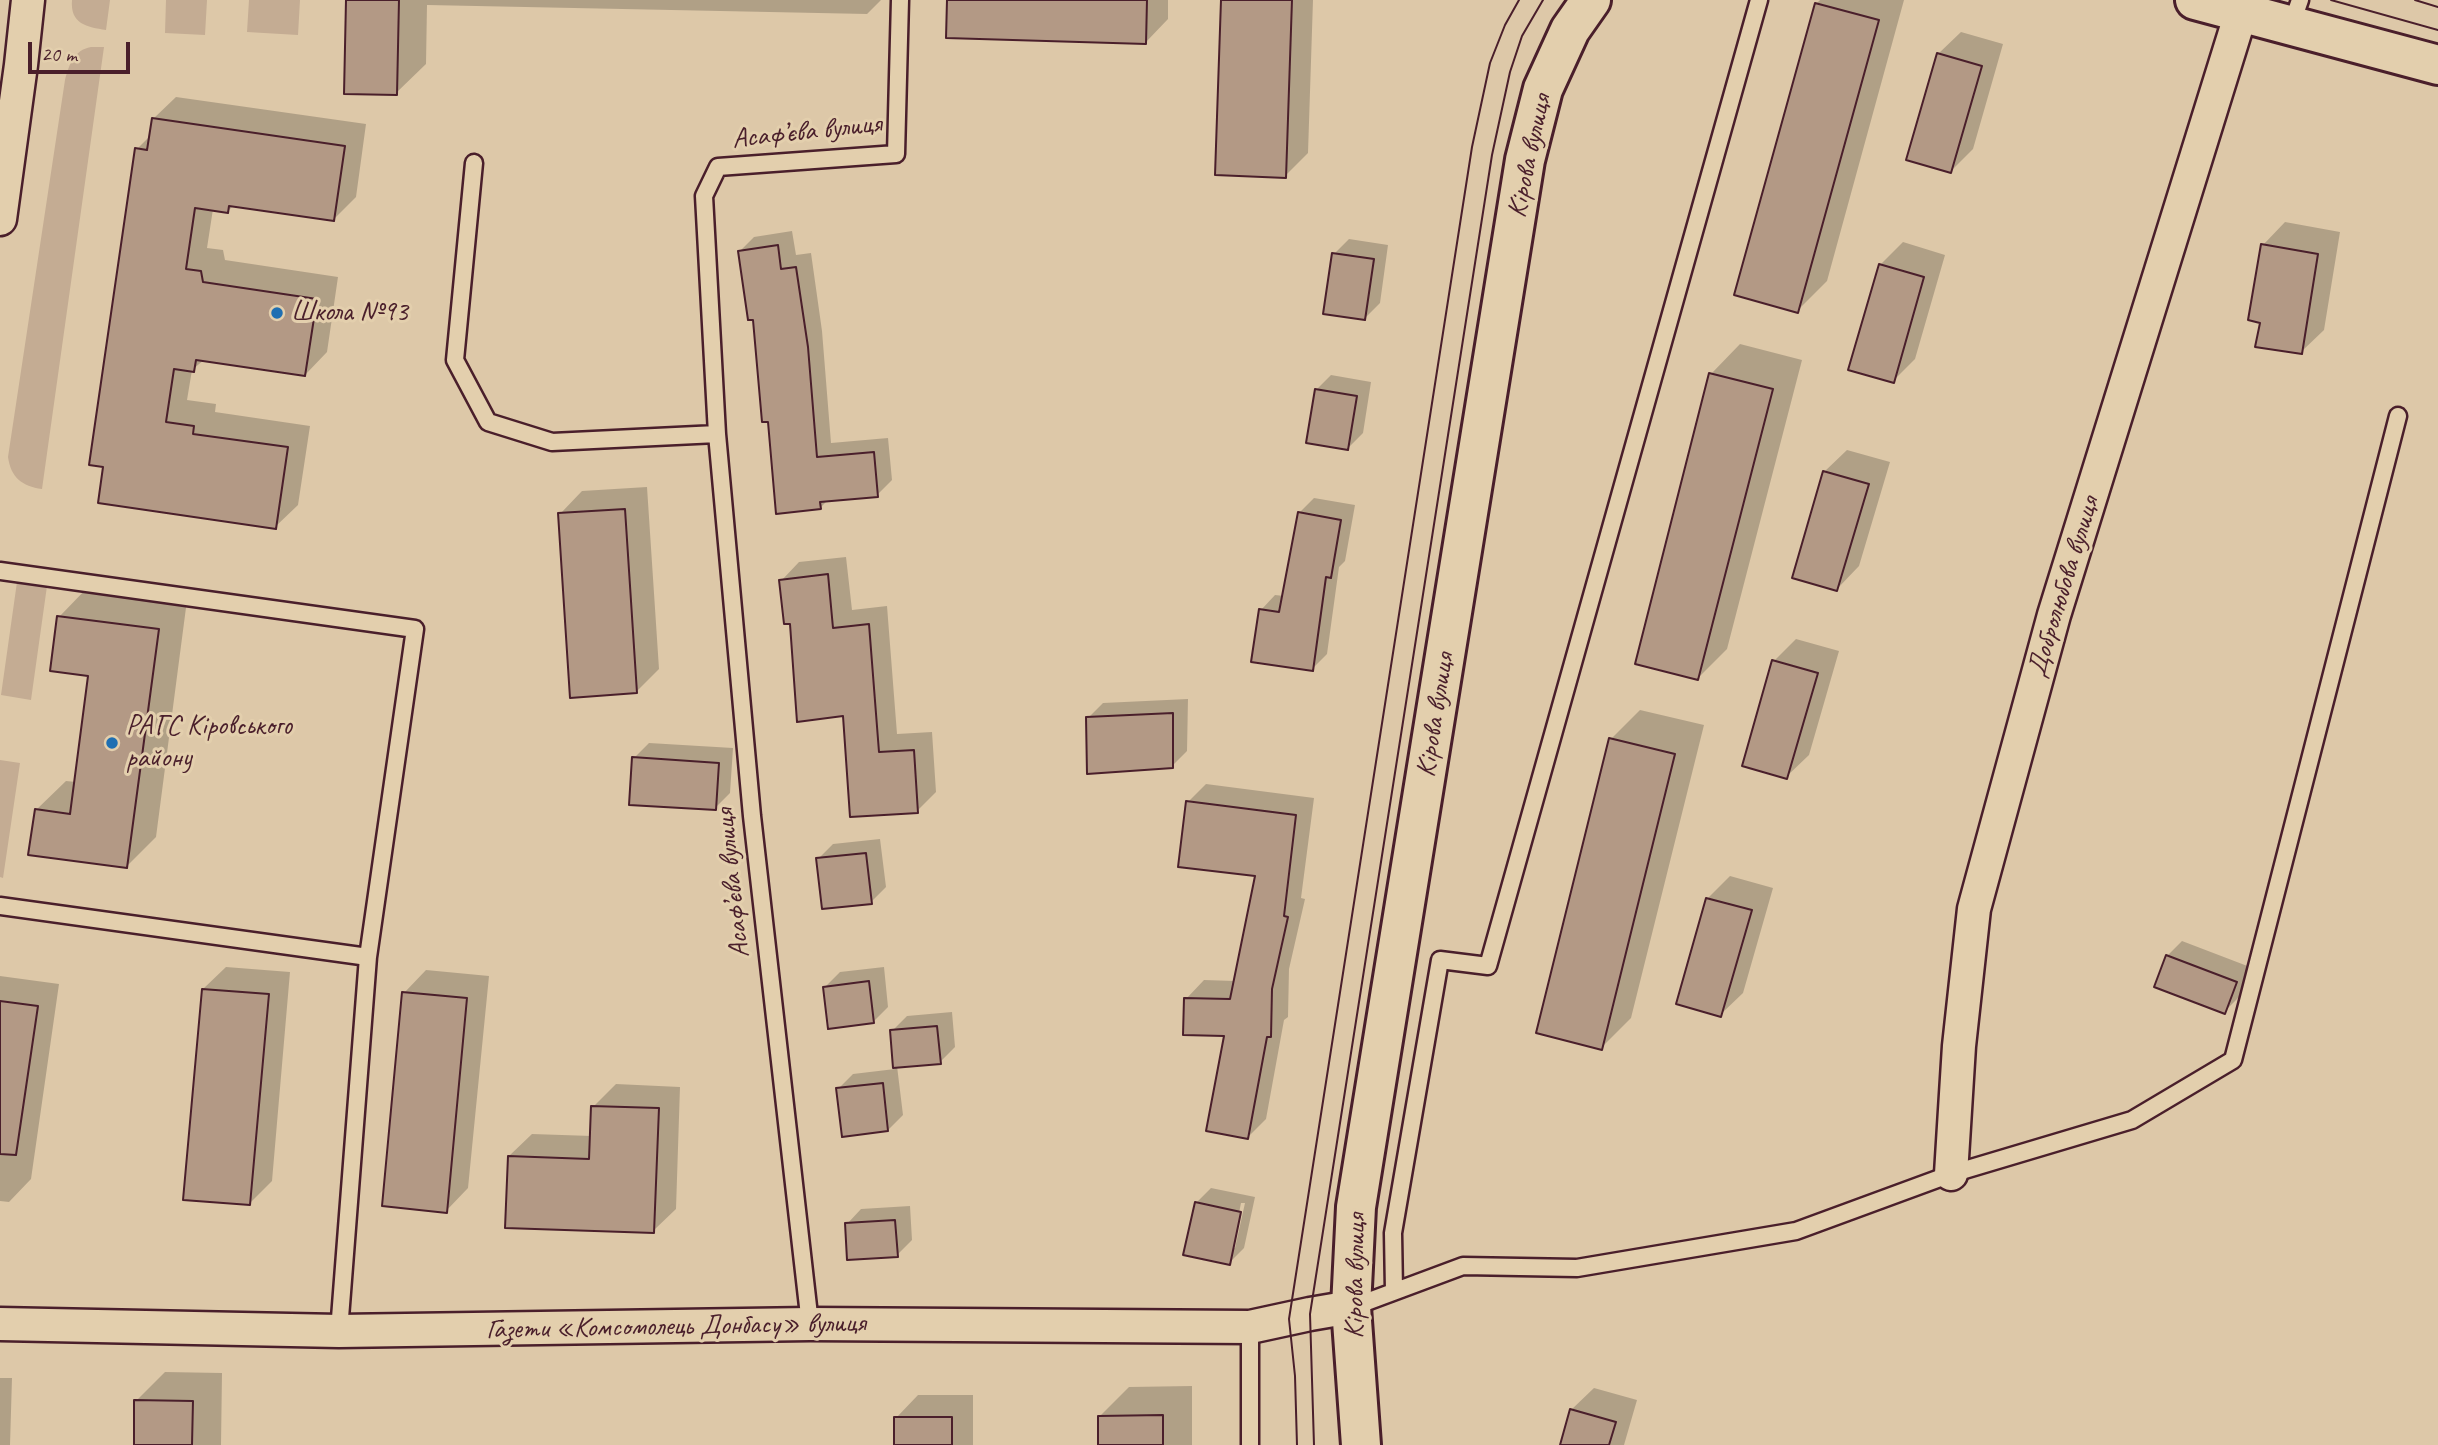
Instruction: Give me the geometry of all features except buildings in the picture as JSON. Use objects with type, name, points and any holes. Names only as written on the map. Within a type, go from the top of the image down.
[{"type":"main road","name":"Кірова вулиця","points":[[1361,1445],[1351,1307],[1356,1207],[1525,160],[1543,89],[1570,30],[1591,0]]},
{"type":"main road","points":[[2195,0],[2241,13],[2295,13],[2438,65]]},
{"type":"street","points":[[0,219],[11,64],[28,0]]},
{"type":"street","name":"Добролюбова вулиця","points":[[1951,1174],[1959,1046],[1974,909],[2054,615],[2241,13]]},
{"type":"street","name":"Газети «Комсомолець Донбасу» вулиця","points":[[0,1324],[339,1331],[810,1324],[1250,1327],[1351,1307]]},
{"type":"lane","name":"Асаф’єва вулиця","points":[[810,1324],[752,816],[718,434],[704,196],[718,167],[896,154],[900,0]]},
{"type":"lane","points":[[1394,1291],[1392,1233],[1440,960],[1488,966],[1759,0]]},
{"type":"lane","points":[[474,163],[455,360],[488,422],[552,442],[718,434]]},
{"type":"lane","points":[[1351,1307],[1463,1266],[1577,1268],[1796,1231],[1951,1174],[2132,1120],[2233,1060],[2398,416]]},
{"type":"lane","points":[[0,571],[415,629],[368,957],[339,1331]]},
{"type":"lane","points":[[0,906],[368,957]]},
{"type":"lane","points":[[1250,1327],[1250,1445]]},
{"type":"shaded area","points":[[72,0],[110,0],[106,30],[81,23],[74,14]]},
{"type":"shaded area","points":[[166,0],[207,0],[205,35],[165,33]]},
{"type":"shaded area","points":[[249,0],[300,0],[298,35],[247,32]]},
{"type":"shaded area","points":[[91,47],[104,47],[42,489],[19,480],[8,457],[65,80],[76,55]]},
{"type":"shaded area","points":[[17,582],[47,586],[31,700],[1,695]]},
{"type":"shaded area","points":[[0,760],[20,763],[3,878],[0,877]]},
{"type":"tram line","points":[[1297,1445],[1295,1376],[1289,1319],[1472,147],[1490,63],[1505,25],[1519,0]]},
{"type":"tram line","points":[[1314,1445],[1310,1314],[1492,155],[1510,72],[1522,36],[1543,0]]},
{"type":"tram line","points":[[2331,0],[2438,30]]},
{"type":"tram line","points":[[2415,0],[2438,7]]},
{"type":"place","name":"Школа №93","points":[[277,313]]},
{"type":"place","name":"РАГС Кіровського району","points":[[112,743]]}]
